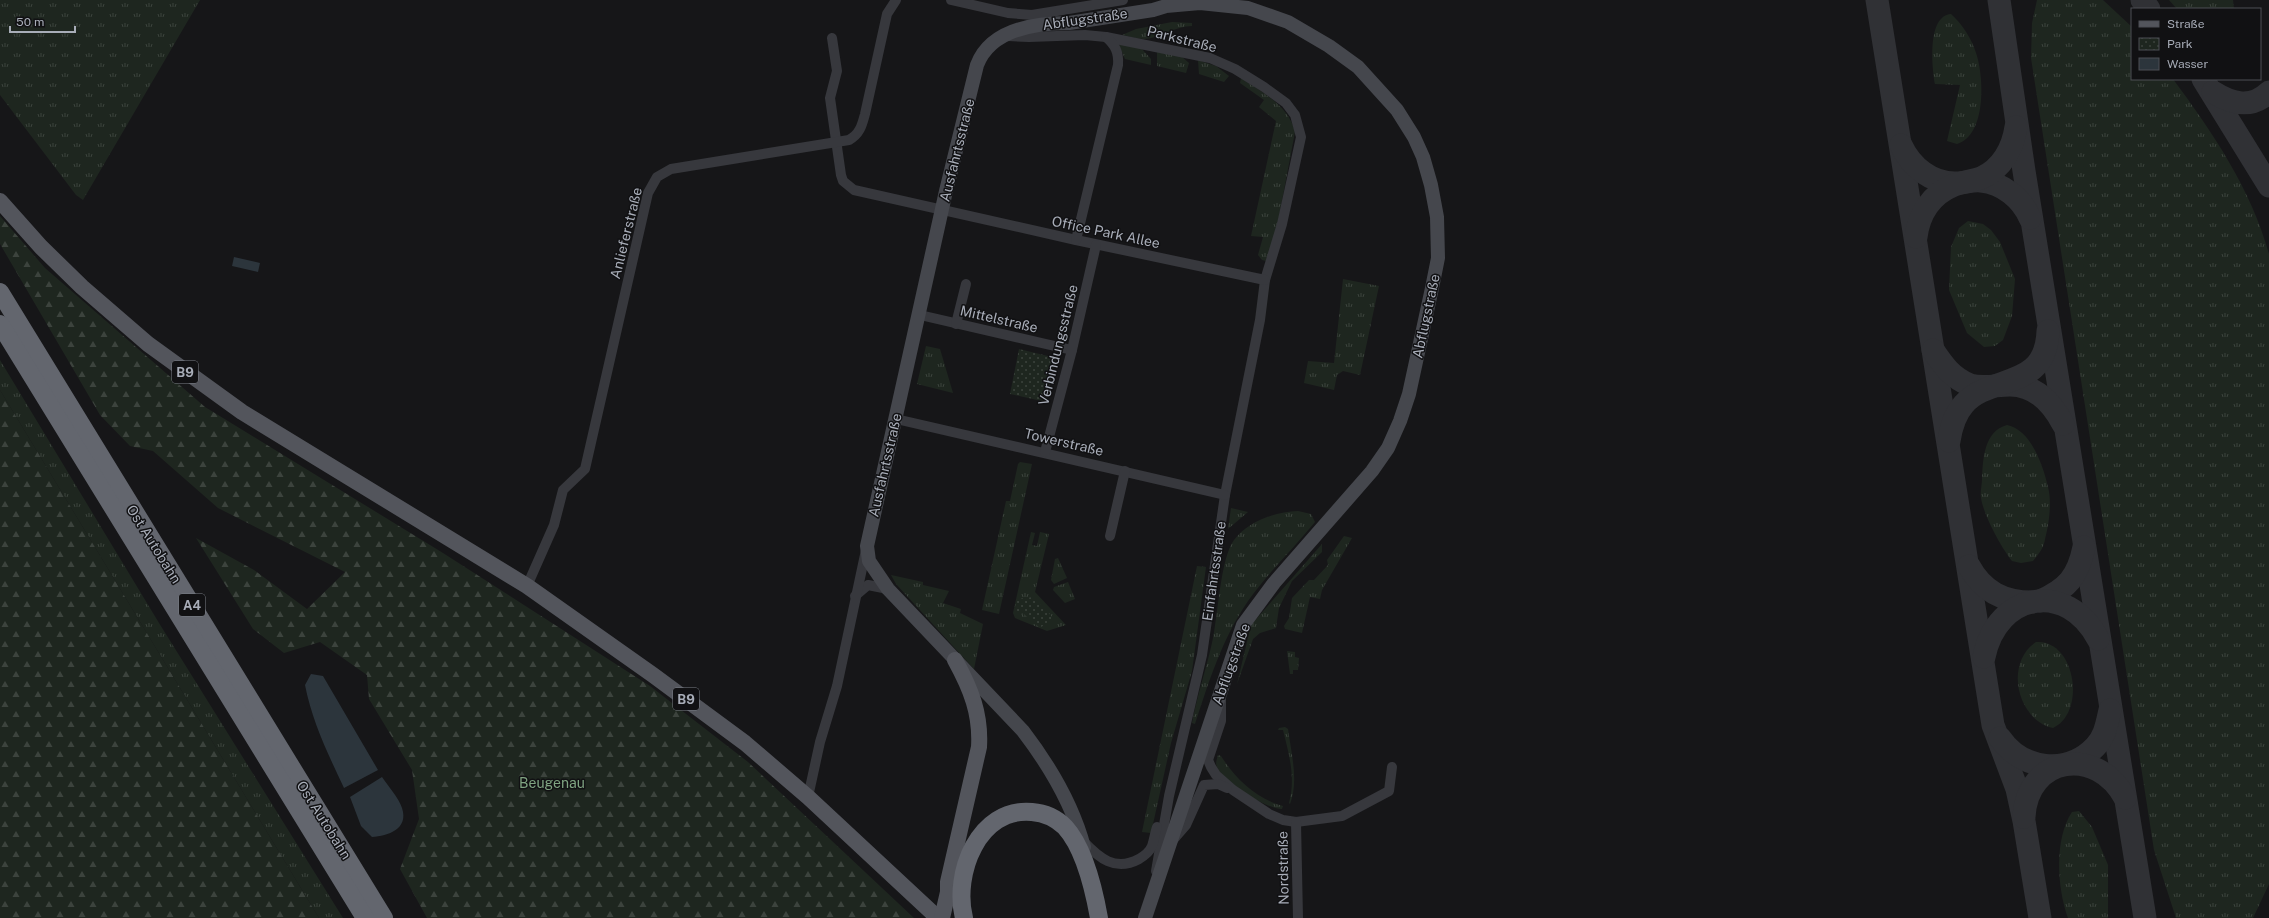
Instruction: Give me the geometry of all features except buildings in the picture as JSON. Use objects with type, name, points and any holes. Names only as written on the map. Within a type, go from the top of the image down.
[{"type":"highway","name":"Ost Autobahn","points":[[0,292],[384,918]]},
{"type":"highway","name":"Ost Autobahn","points":[[0,324],[365,918]]},
{"type":"highway","points":[[958,914],[962,877],[969,856],[977,840],[986,828],[998,819],[1024,811],[1038,812],[1052,817],[1065,827],[1082,858],[1093,887],[1099,918]]},
{"type":"main road","name":"B9","points":[[0,201],[41,247],[82,286],[148,344],[192,377],[306,452],[527,586],[700,710],[808,797],[938,918]]},
{"type":"main road","points":[[942,918],[948,892],[948,882],[979,747],[980,728],[976,706],[955,660]]},
{"type":"main road","points":[[918,898],[932,897],[939,893],[948,882]]},
{"type":"street","name":"Anlieferstraße","points":[[527,586],[554,525],[563,490],[585,469],[648,193],[657,176],[671,169],[849,140],[857,135],[865,114],[874,66],[887,14],[896,0]]},
{"type":"street","points":[[951,0],[1008,13],[1032,15],[1123,0]]},
{"type":"street","name":"Abflugstraße","points":[[1005,35],[1026,28],[1184,4],[1217,3],[1246,8],[1288,22],[1344,56],[1367,76],[1397,110],[1414,137],[1430,181],[1437,217],[1438,258],[1409,394],[1402,415],[1388,448],[1354,494],[1274,583],[1243,625],[1221,693],[1188,785],[1171,843],[1153,889]]},
{"type":"street","name":"Parkstraße","points":[[1005,35],[1029,37],[1086,35],[1106,37],[1210,58],[1235,69],[1264,87],[1286,103],[1295,115],[1301,137],[1282,224]]},
{"type":"street","name":"Ausfahrtsstraße","points":[[1005,35],[994,40],[986,47],[977,65],[867,546],[869,561],[888,589],[1024,731],[1041,754],[1064,797],[1083,841],[1093,887]]},
{"type":"street","points":[[1076,240],[1118,65],[1119,56],[1116,48],[1106,37]]},
{"type":"street","name":"Office Park Allee","points":[[832,38],[838,71],[830,98],[843,181],[854,190],[1096,245],[1195,264],[1265,280]]},
{"type":"street","name":"Einfahrtsstraße","points":[[1145,918],[1153,889],[1169,796],[1202,655],[1225,495],[1259,324],[1265,280],[1282,224]]},
{"type":"street","name":"Verbindungsstraße","points":[[1045,452],[1072,350],[1096,245]]},
{"type":"street","points":[[956,324],[966,284]]},
{"type":"street","name":"Mittelstraße","points":[[920,315],[1072,350]]},
{"type":"street","name":"Towerstraße","points":[[896,419],[1045,452],[1225,495]]},
{"type":"street","points":[[1110,536],[1125,471]]},
{"type":"street","points":[[808,797],[820,742],[837,686],[855,596],[867,546]]},
{"type":"street","points":[[855,596],[868,585],[888,589]]},
{"type":"street","points":[[1221,693],[1221,721],[1208,760],[1216,775],[1233,790],[1269,814],[1284,820],[1296,822]]},
{"type":"street","name":"Nordstraße","points":[[1298,918],[1296,822],[1342,816],[1389,791],[1392,767]]},
{"type":"street","points":[[1171,843],[1186,825],[1204,785],[1218,784],[1233,790]]},
{"type":"street","points":[[1083,841],[1097,856],[1112,864],[1125,864],[1135,861],[1144,856],[1152,847],[1163,805],[1169,796]]},
{"type":"green space","points":[[0,0],[200,0],[83,200],[76,195],[0,95]]},
{"type":"green space","points":[[2037,0],[2103,0],[2131,26],[2131,80],[2174,80],[2229,162],[2252,207],[2269,254],[2269,884],[2253,918],[2176,918],[2154,850],[2031,58],[2032,23]]},
{"type":"green space","points":[[2169,0],[2233,0],[2234,8],[2176,8]]},
{"type":"green space","points":[[1951,14],[1959,22],[1972,42],[1979,63],[1981,76],[1981,104],[1974,129],[1967,138],[1957,144],[1947,141],[1960,85],[1935,84],[1932,54],[1935,32],[1938,23],[1943,17]]},
{"type":"green space","points":[[1172,22],[1192,23],[1192,26],[1180,28],[1156,37],[1144,39],[1122,35],[1136,29]]},
{"type":"green space","points":[[1118,43],[1141,48],[1151,59],[1151,65],[1125,59]]},
{"type":"green space","points":[[1157,52],[1181,56],[1189,63],[1186,73],[1157,66]]},
{"type":"green space","points":[[1198,60],[1216,66],[1229,76],[1224,82],[1199,74]]},
{"type":"green space","points":[[1241,78],[1266,94],[1281,107],[1292,123],[1295,132],[1277,227],[1266,261],[1262,260],[1258,255],[1263,237],[1251,236],[1276,121],[1259,107],[1264,100],[1240,83]]},
{"type":"green space","name":"Beugenau","points":[[0,216],[45,268],[205,407],[443,553],[650,686],[748,762],[914,918],[427,918],[400,869],[419,819],[412,770],[369,699],[367,675],[320,642],[284,653],[253,629],[196,538],[254,570],[307,609],[345,572],[218,508],[153,451],[130,446],[100,415],[0,244]]},
{"type":"green space","points":[[1968,221],[1983,224],[1991,230],[2000,242],[2015,279],[2012,316],[2003,340],[1995,346],[1984,347],[1967,333],[1949,290],[1951,247],[1959,228]]},
{"type":"green space","points":[[1343,279],[1379,286],[1360,375],[1343,371],[1337,375],[1334,390],[1304,383],[1308,361],[1334,363]]},
{"type":"green space","points":[[926,346],[940,349],[953,393],[917,384]]},
{"type":"green space","points":[[1019,349],[1056,358],[1046,402],[1010,394]]},
{"type":"green space","points":[[0,360],[159,623],[343,918],[319,918],[0,390]]},
{"type":"green space","points":[[0,390],[319,918],[0,918]]},
{"type":"green space","points":[[2007,425],[2015,428],[2023,434],[2035,450],[2046,478],[2049,493],[2049,520],[2044,545],[2033,561],[2021,563],[2012,561],[2003,548],[1989,522],[1981,496],[1983,463],[1986,447],[1989,439],[1994,433],[1999,428]]},
{"type":"green space","points":[[1020,462],[1032,464],[999,614],[982,610],[1006,501],[1010,501],[1018,464]]},
{"type":"green space","points":[[1231,508],[1248,512],[1228,529]]},
{"type":"green space","points":[[1298,511],[1311,514],[1315,522],[1264,581],[1239,615],[1223,645],[1195,724],[1192,723],[1212,643],[1222,574],[1229,549],[1240,533],[1254,523],[1280,513]]},
{"type":"green space","points":[[1031,532],[1035,533],[1032,545],[1037,546],[1040,532],[1049,534],[1035,592],[1066,625],[1047,631],[1015,618],[1013,613]]},
{"type":"green space","points":[[1344,536],[1352,538],[1322,590],[1320,599],[1310,597],[1302,633],[1285,629],[1284,626],[1289,618],[1292,598],[1309,580],[1314,580],[1328,565],[1327,560]]},
{"type":"green space","points":[[1322,544],[1322,552],[1292,581],[1279,608],[1276,628],[1260,633],[1253,639],[1237,684],[1251,625]]},
{"type":"green space","points":[[1058,558],[1067,578],[1054,584],[1051,580],[1055,559]]},
{"type":"green space","points":[[1197,566],[1206,567],[1192,671],[1171,743],[1151,833],[1142,832]]},
{"type":"green space","points":[[891,575],[923,582],[923,585],[949,591],[943,603],[961,609],[960,613],[983,624],[974,669],[896,584]]},
{"type":"green space","points":[[1068,582],[1075,599],[1065,603],[1053,590],[1054,587]]},
{"type":"green space","points":[[1034,597],[1053,618],[1040,628],[1024,614],[1014,611],[1017,599]]},
{"type":"green space","points":[[2036,642],[2049,644],[2060,652],[2067,664],[2072,678],[2073,693],[2070,707],[2064,720],[2053,728],[2041,723],[2031,714],[2023,703],[2019,690],[2018,676],[2020,663],[2026,651]]},
{"type":"green space","points":[[1287,651],[1295,652],[1295,657],[1299,658],[1298,670],[1293,670],[1293,674],[1290,674]]},
{"type":"green space","points":[[1285,727],[1288,729],[1294,766],[1294,786],[1290,804],[1292,784],[1291,766],[1283,730],[1278,730],[1279,728]]},
{"type":"green space","points":[[1218,755],[1221,756],[1247,787],[1273,803],[1283,806],[1282,809],[1266,805],[1256,800],[1227,780],[1216,766]]},
{"type":"green space","points":[[2079,811],[2092,827],[2108,865],[2108,918],[2068,918],[2064,906],[2061,893],[2059,864],[2062,836],[2066,823],[2072,812]]},
{"type":"water","points":[[234,257],[260,263],[258,272],[232,266]]},
{"type":"water","points":[[311,674],[323,676],[378,770],[344,788],[326,750],[312,712],[305,685]]},
{"type":"water","points":[[382,777],[401,804],[403,821],[396,830],[384,835],[372,837],[361,826],[350,797]]},
{"type":"taxiway","points":[[1877,0],[1993,725],[2017,789],[2024,821],[2040,918]]},
{"type":"taxiway","points":[[1999,0],[2024,171],[2145,918]]},
{"type":"taxiway","points":[[2142,0],[2148,8]]},
{"type":"taxiway","points":[[2204,80],[2269,186]]},
{"type":"taxiway","points":[[2213,92],[2234,102],[2241,103],[2255,101],[2269,92]]},
{"type":"taxiway","points":[[1916,237],[1920,220],[1933,199],[1954,185],[1981,178],[2001,163],[2012,143],[2016,127]]},
{"type":"taxiway","points":[[1901,145],[1910,160],[1923,173],[1939,181],[1948,183],[1978,181],[1989,182],[1997,185],[2017,198],[2030,218]]},
{"type":"taxiway","points":[[1949,441],[1954,422],[1964,404],[1975,395],[1988,388],[2015,379],[2027,373],[2038,364],[2045,350],[2048,331]]},
{"type":"taxiway","points":[[1933,350],[1944,366],[1953,375],[1970,385],[1980,387],[2010,385],[2027,388],[2035,392],[2048,402],[2059,416],[2063,424]]},
{"type":"taxiway","points":[[2040,601],[2057,592],[2070,581],[2075,574],[2084,547]]},
{"type":"taxiway","points":[[1969,566],[1981,583],[1995,594],[2012,600],[2032,602]]},
{"type":"taxiway","points":[[1984,657],[1991,635],[2003,618],[2018,607],[2034,602],[2052,602],[2069,608],[2085,620],[2098,639]]},
{"type":"taxiway","points":[[2000,738],[2009,749],[2032,763],[2058,765],[2071,762],[2084,756],[2095,747],[2105,730],[2110,710]]},
{"type":"taxiway","points":[[2024,817],[2028,796],[2037,781],[2050,770],[2065,765],[2082,765],[2098,770],[2113,781],[2125,798]]}]
